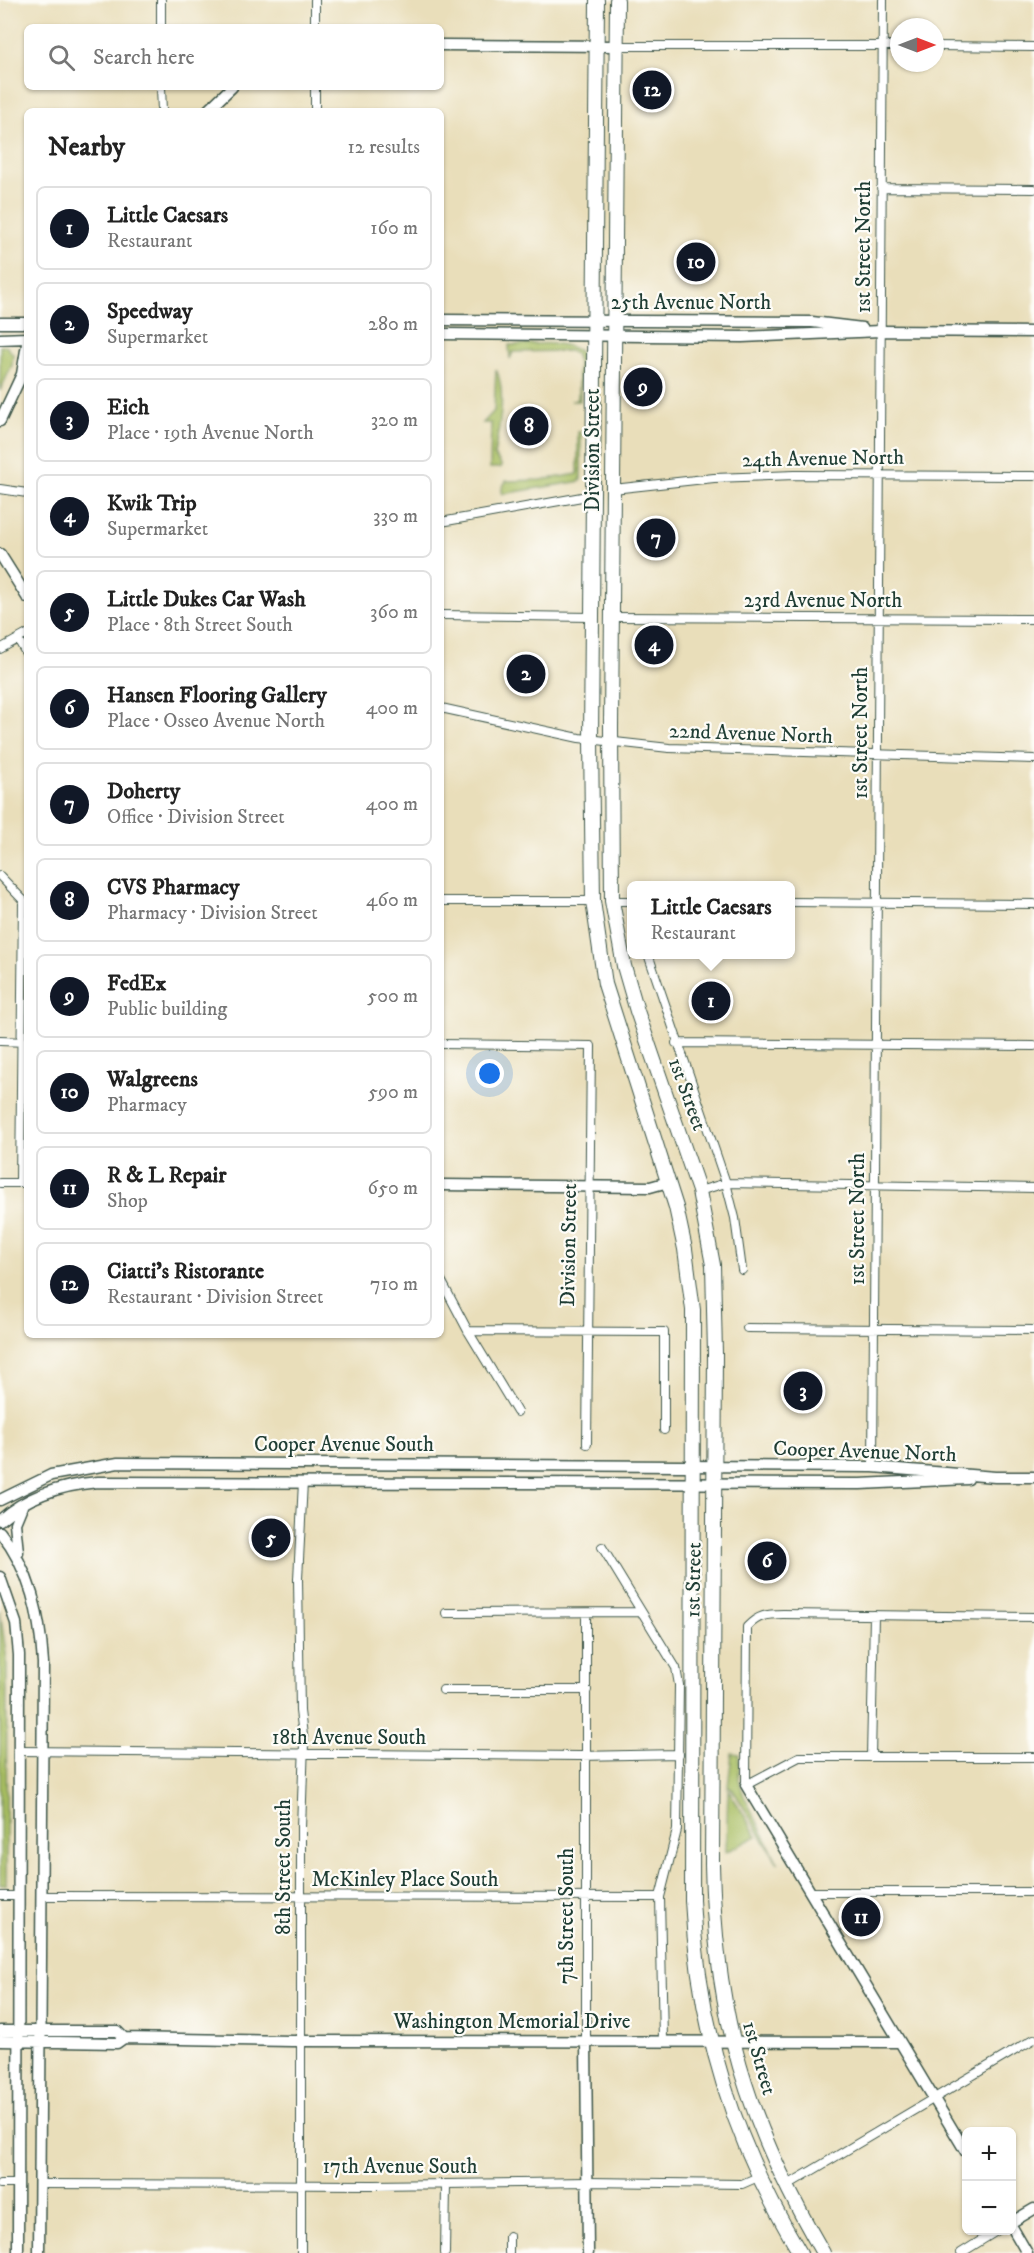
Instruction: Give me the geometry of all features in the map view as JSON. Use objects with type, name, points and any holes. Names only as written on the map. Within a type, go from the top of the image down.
[{"type":"highway","name":"Division Street","points":[[593,901],[591,740],[597,0]]},
{"type":"highway","name":"Division Street","points":[[612,901],[611,743],[617,0]]},
{"type":"highway","name":"1st Street","points":[[593,901],[600,959],[613,1015],[668,1182],[685,1249],[693,1310],[692,1900],[699,1978],[710,2041],[730,2106],[759,2177],[800,2253]]},
{"type":"highway","name":"1st Street","points":[[612,901],[624,966],[636,1011],[699,1191],[710,1245],[714,1293],[715,1466],[713,1919],[721,1987],[732,2042],[750,2103],[786,2186],[823,2253]]},
{"type":"main road","points":[[444,45],[616,46]]},
{"type":"main road","points":[[210,108],[229,90]]},
{"type":"main road","name":"25th Avenue North","points":[[444,320],[818,322],[880,331]]},
{"type":"main road","points":[[0,323],[24,323]]},
{"type":"main road","name":"25th Avenue North","points":[[444,334],[766,337],[880,331],[1034,332]]},
{"type":"main road","points":[[0,339],[24,338]]},
{"type":"main road","points":[[0,421],[22,374],[24,362]]},
{"type":"main road","points":[[0,554],[24,592]]},
{"type":"main road","points":[[444,1185],[650,1187],[668,1182]]},
{"type":"main road","name":"Cooper Avenue South","points":[[0,1500],[51,1475],[118,1463],[694,1466]]},
{"type":"main road","name":"Cooper Avenue North","points":[[694,1466],[873,1467],[1034,1478]]},
{"type":"main road","points":[[0,1520],[25,1503],[53,1491],[98,1482],[914,1483],[995,1477]]},
{"type":"main road","points":[[20,1564],[15,1523],[17,1512],[25,1503]]},
{"type":"main road","points":[[0,1532],[20,1564],[32,1590],[40,1625],[43,1663],[39,2253]]},
{"type":"main road","points":[[0,1577],[18,1634],[20,2036],[18,2253]]},
{"type":"main road","points":[[746,1785],[962,2145]]},
{"type":"main road","name":"Washington Memorial Drive","points":[[0,2031],[20,2036],[117,2043],[124,2038],[301,2042],[663,2040],[900,2042]]},
{"type":"main road","name":"Washington Memorial Drive","points":[[0,2041],[20,2036]]},
{"type":"main road","name":"7th Street South","points":[[586,2040],[588,2253]]},
{"type":"main road","points":[[1016,2221],[1034,2209]]},
{"type":"main road","points":[[1016,2233],[1027,2253]]},
{"type":"street","points":[[161,0],[161,24]]},
{"type":"street","points":[[315,0],[315,24]]},
{"type":"street","name":"1st Street North","points":[[873,1467],[883,0]]},
{"type":"street","points":[[616,46],[890,46]]},
{"type":"street","points":[[944,46],[1034,47]]},
{"type":"street","points":[[160,90],[162,108]]},
{"type":"street","points":[[315,90],[315,108]]},
{"type":"street","points":[[881,188],[1034,189]]},
{"type":"street","name":"24th Avenue North","points":[[613,489],[714,478],[879,475],[1034,476]]},
{"type":"street","points":[[0,489],[24,493]]},
{"type":"street","points":[[444,521],[593,495]]},
{"type":"street","points":[[444,615],[592,617]]},
{"type":"street","name":"23rd Avenue North","points":[[612,617],[1034,619]]},
{"type":"street","points":[[0,649],[24,636]]},
{"type":"street","points":[[18,639],[24,650]]},
{"type":"street","name":"22nd Avenue North","points":[[444,709],[611,743],[674,748],[878,756],[1034,759]]},
{"type":"street","points":[[0,876],[24,899]]},
{"type":"street","points":[[444,901],[593,901]]},
{"type":"street","points":[[612,901],[627,901]]},
{"type":"street","points":[[795,902],[1034,904]]},
{"type":"street","points":[[650,959],[676,1043],[726,1183],[735,1218],[742,1270]]},
{"type":"street","points":[[0,1041],[24,1042],[23,1183],[0,1183]]},
{"type":"street","points":[[676,1043],[1034,1046]]},
{"type":"street","name":"Division Street","points":[[444,1044],[591,1046],[587,1444]]},
{"type":"street","points":[[699,1191],[726,1183],[1034,1188]]},
{"type":"street","points":[[444,1286],[468,1331],[517,1412]]},
{"type":"street","points":[[747,1328],[1034,1330]]},
{"type":"street","points":[[468,1331],[664,1332],[664,1430]]},
{"type":"street","name":"8th Street South","points":[[302,2253],[303,1755],[298,1579],[303,1482]]},
{"type":"street","points":[[602,1547],[676,1668],[679,1685],[677,1830],[660,1897],[663,2040]]},
{"type":"street","points":[[446,1612],[586,1614],[640,1612]]},
{"type":"street","name":"7th Street South","points":[[586,1614],[586,2040]]},
{"type":"street","points":[[1034,1617],[766,1614],[755,1618],[747,1628],[746,1785],[799,1757],[1034,1757]]},
{"type":"street","points":[[871,1757],[874,1615]]},
{"type":"street","points":[[443,1690],[587,1689]]},
{"type":"street","name":"18th Avenue South","points":[[18,1751],[303,1755],[679,1754]]},
{"type":"street","points":[[810,1892],[1034,1892]]},
{"type":"street","points":[[0,1896],[19,1896]]},
{"type":"street","name":"McKinley Place South","points":[[42,1896],[660,1897]]},
{"type":"street","points":[[786,2186],[1034,2039]]},
{"type":"street","name":"17th Avenue South","points":[[40,2184],[446,2185],[588,2182],[742,2184],[759,2177]]},
{"type":"street","points":[[0,2184],[19,2184]]},
{"type":"street","points":[[445,2253],[446,2185]]},
{"type":"street","points":[[961,2253],[990,2235]]},
{"type":"street","points":[[509,2236],[509,2253]]},
{"type":"green space","points":[[509,345],[566,345],[581,353],[580,401],[571,401],[578,399],[578,362],[575,353],[570,351],[513,352],[510,359]]},
{"type":"green space","points":[[0,346],[6,346],[13,354],[12,365],[0,391]]},
{"type":"green space","points":[[496,369],[502,400],[494,455],[502,466],[490,468],[491,423],[483,423],[494,411]]},
{"type":"green space","points":[[578,432],[581,432],[581,481],[502,494],[506,481],[541,480],[578,474]]},
{"type":"green space","points":[[0,1611],[7,1660],[6,1885],[0,1885]]},
{"type":"green space","points":[[732,1753],[739,1754],[739,1780],[744,1796],[778,1863],[733,1790],[728,1786]]},
{"type":"green space","points":[[728,1789],[757,1836],[726,1852]]},
{"type":"place","name":"Ciatti's Ristorante","points":[[652,90]]},
{"type":"place","name":"Walgreens","points":[[696,262]]},
{"type":"place","name":"FedEx","points":[[643,387]]},
{"type":"place","name":"CVS Pharmacy","points":[[529,426]]},
{"type":"place","name":"Doherty","points":[[656,538]]},
{"type":"place","name":"Kwik Trip","points":[[654,645]]},
{"type":"place","name":"Speedway","points":[[526,674]]},
{"type":"place","name":"Little Caesars","points":[[711,1001]]},
{"type":"place","name":"Eich","points":[[803,1391]]},
{"type":"place","name":"Little Dukes Car Wash","points":[[271,1538]]},
{"type":"place","name":"Hansen Flooring Gallery","points":[[767,1561]]},
{"type":"place","name":"R & L Repair","points":[[861,1917]]}]
